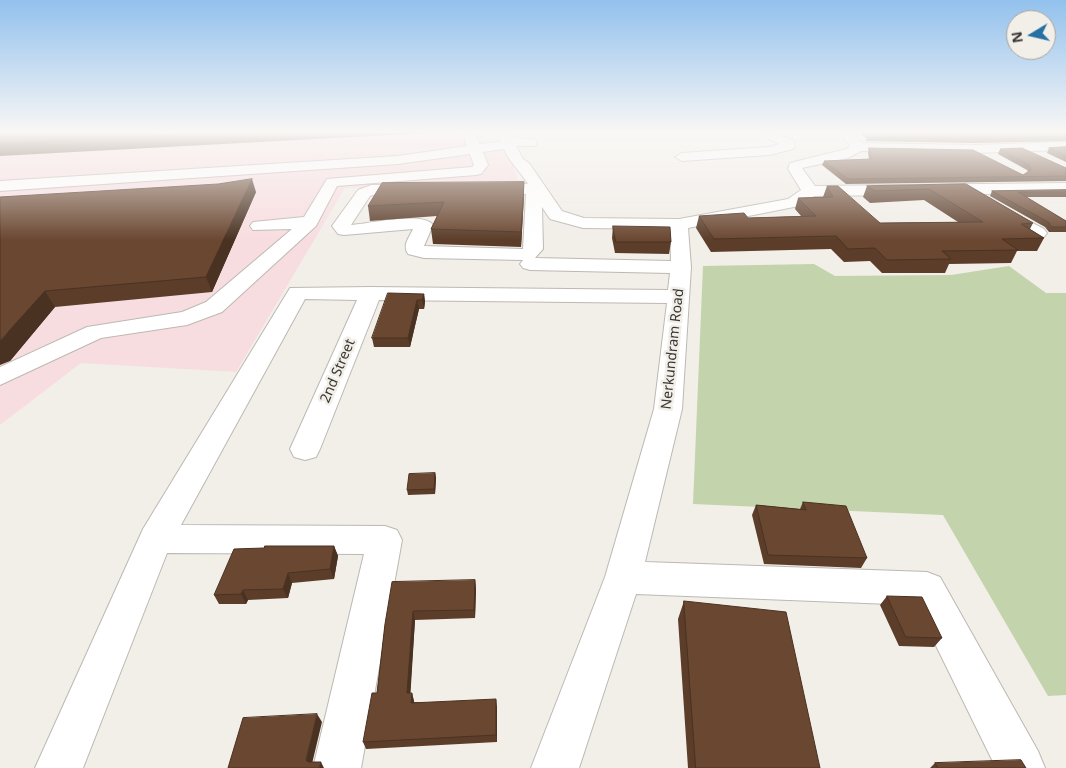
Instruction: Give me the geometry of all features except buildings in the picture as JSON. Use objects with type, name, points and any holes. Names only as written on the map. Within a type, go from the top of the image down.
[{"type":"street","points":[[0,186],[263,169]]},
{"type":"street","points":[[312,183],[468,174],[478,169]]},
{"type":"street","points":[[525,169],[542,202],[535,228],[534,249],[529,254],[518,256],[415,250],[414,246],[424,225],[418,223],[354,230],[344,230],[341,226],[364,193],[371,190],[528,188],[534,190],[542,202],[559,217],[583,223],[679,224],[793,203],[810,191],[1066,188]]},
{"type":"street","points":[[795,169],[810,191]]},
{"type":"street","points":[[0,376],[95,332],[187,318],[203,313],[223,300],[310,222],[332,182]]},
{"type":"street","points":[[1027,188],[1046,198],[1066,198]]},
{"type":"street","points":[[963,189],[1038,233]]},
{"type":"street","points":[[535,228],[559,217]]},
{"type":"street","points":[[259,226],[310,222]]},
{"type":"street","name":"Nerkundram Road","points":[[555,768],[623,577],[668,409],[680,282],[679,224]]},
{"type":"street","points":[[530,264],[680,282]]},
{"type":"street","points":[[59,768],[155,539],[298,293],[371,293],[680,282]]},
{"type":"street","name":"2nd Street","points":[[304,448],[371,293]]},
{"type":"street","points":[[155,539],[385,540],[338,768]]},
{"type":"street","points":[[623,577],[927,589],[1021,768]]},
{"type":"shaded area","points":[[0,169],[514,169],[520,185],[345,188],[236,372],[81,363],[0,425]]},
{"type":"green space","points":[[814,264],[835,276],[951,275],[1009,266],[1046,293],[1066,293],[1066,695],[1048,696],[943,515],[693,504],[703,266]]}]
